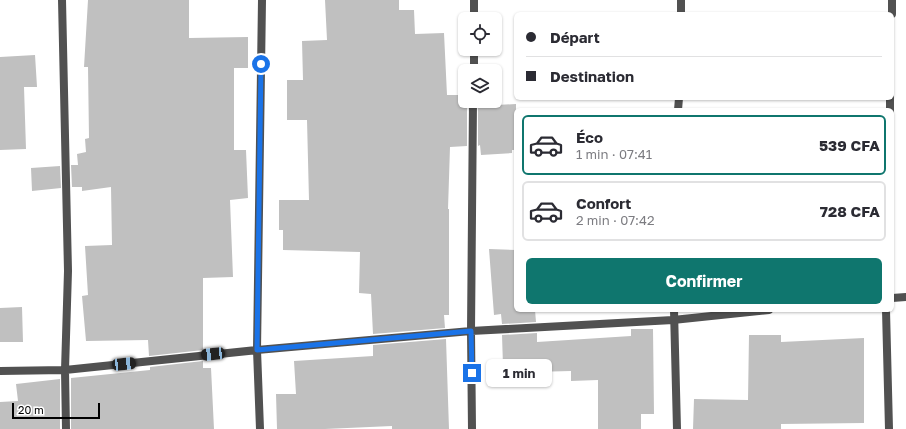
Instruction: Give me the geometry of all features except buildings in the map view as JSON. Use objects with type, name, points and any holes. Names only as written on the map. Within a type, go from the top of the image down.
[{"type":"street","points":[[62,0],[68,270],[65,370],[66,429]]},
{"type":"street","points":[[260,429],[257,350],[262,0]]},
{"type":"street","points":[[474,0],[474,12]]},
{"type":"street","points":[[681,0],[681,12]]},
{"type":"street","points":[[892,0],[892,12]]},
{"type":"street","points":[[472,429],[471,331],[473,108]]},
{"type":"street","points":[[894,298],[906,297]]},
{"type":"street","points":[[674,312],[678,429]]},
{"type":"street","points":[[0,371],[65,370],[257,350],[471,331],[673,320],[750,312]]},
{"type":"street","points":[[886,312],[889,429]]},
{"type":"route","points":[[261,64],[257,350],[471,331],[472,373]]}]
